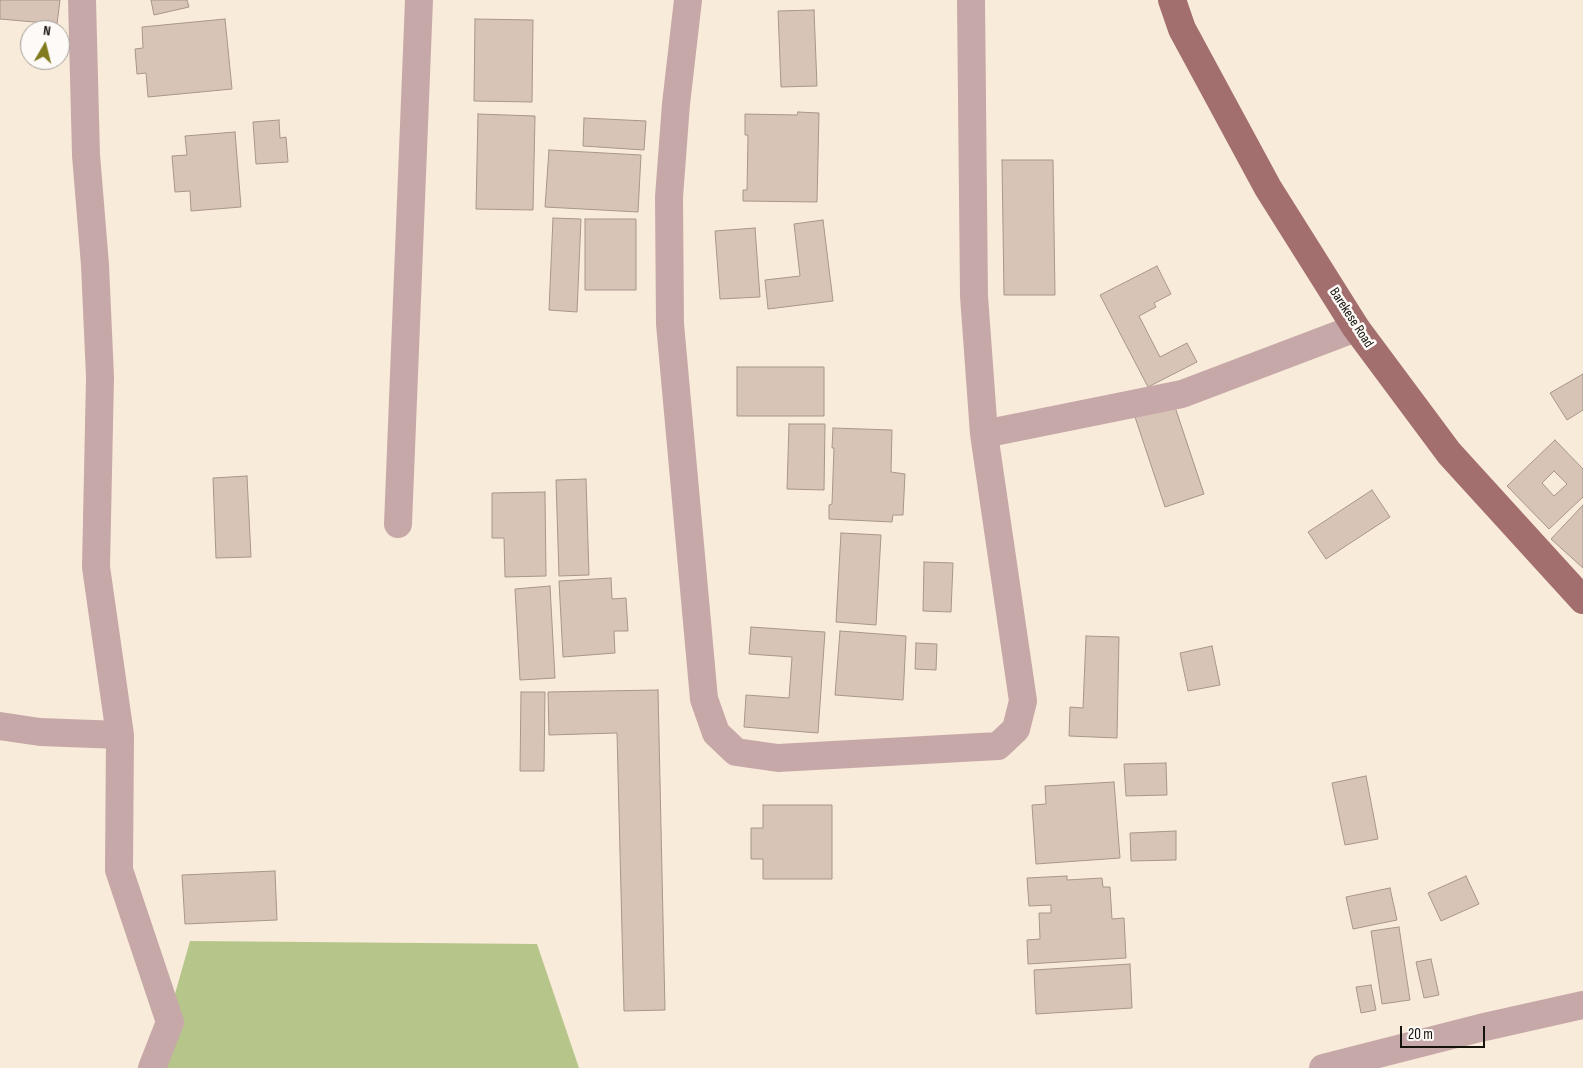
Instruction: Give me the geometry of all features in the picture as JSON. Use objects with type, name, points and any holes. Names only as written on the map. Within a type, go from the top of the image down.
[{"type":"main road","name":"Barekese Road","points":[[1172,0],[1182,29],[1268,188],[1356,328],[1448,453],[1583,600]]},
{"type":"street","points":[[82,0],[86,155],[96,265],[100,376],[96,567],[120,735],[119,870],[170,1022],[152,1068]]},
{"type":"street","points":[[398,524],[418,0]]},
{"type":"street","points":[[688,0],[668,197],[670,324],[704,699],[716,733],[736,752],[778,758],[998,746],[1016,729],[1023,701],[984,434],[974,296],[971,0]]},
{"type":"street","points":[[984,434],[1182,394],[1356,328]]},
{"type":"street","points":[[0,726],[40,732],[120,735]]},
{"type":"street","points":[[1323,1068],[1480,1028],[1583,1005]]},
{"type":"green space","points":[[190,941],[537,944],[579,1068],[154,1068]]},
{"type":"building","points":[[0,0],[60,0],[58,20],[0,19]]},
{"type":"building","points":[[151,0],[187,0],[189,7],[154,15]]},
{"type":"building","points":[[814,10],[817,86],[781,87],[778,11]]},
{"type":"building","points":[[225,19],[232,89],[148,97],[146,73],[137,74],[135,49],[143,48],[142,27]]},
{"type":"building","points":[[475,19],[533,20],[532,102],[474,101]]},
{"type":"building","points":[[798,112],[819,113],[817,202],[743,201],[743,190],[747,190],[748,135],[745,135],[745,114],[797,115]]},
{"type":"building","points":[[478,114],[535,116],[533,210],[476,209]]},
{"type":"building","points":[[584,118],[646,121],[644,150],[583,146]]},
{"type":"building","points":[[279,120],[280,138],[286,137],[288,162],[256,164],[253,122]]},
{"type":"building","points":[[235,132],[241,207],[191,211],[190,191],[175,192],[172,156],[187,155],[185,136]]},
{"type":"building","points":[[549,150],[641,155],[638,212],[545,207]]},
{"type":"building","points":[[1002,160],[1053,160],[1055,295],[1004,295]]},
{"type":"building","points":[[553,218],[581,219],[577,312],[549,310]]},
{"type":"building","points":[[585,219],[636,219],[636,290],[585,290]]},
{"type":"building","points":[[823,220],[833,301],[768,309],[765,280],[800,276],[794,224]]},
{"type":"building","points":[[755,228],[760,297],[720,299],[715,231]]},
{"type":"building","points":[[1157,266],[1171,294],[1154,303],[1156,307],[1139,316],[1160,357],[1187,343],[1197,362],[1148,387],[1100,295]]},
{"type":"building","points":[[737,367],[824,367],[824,416],[737,416]]},
{"type":"building","points":[[1583,374],[1583,410],[1567,420],[1550,393]]},
{"type":"building","points":[[1173,401],[1204,494],[1165,507],[1134,414]]},
{"type":"building","points":[[789,424],[825,424],[824,490],[787,489]]},
{"type":"building","points":[[833,428],[892,430],[891,472],[905,474],[903,515],[893,515],[892,522],[829,519],[829,505],[832,504]]},
{"type":"building","points":[[1555,440],[1583,469],[1583,497],[1549,529],[1507,486]],"holes":[[[1554,471],[1567,484],[1554,496],[1542,483]]]},
{"type":"building","points":[[247,476],[251,557],[216,558],[213,478]]},
{"type":"building","points":[[586,479],[589,575],[559,576],[556,480]]},
{"type":"building","points":[[1372,490],[1390,517],[1326,559],[1308,532]]},
{"type":"building","points":[[545,492],[546,576],[505,577],[504,538],[492,538],[492,493]]},
{"type":"building","points":[[1583,505],[1583,568],[1551,539]]},
{"type":"building","points":[[841,533],[881,535],[876,625],[836,622]]},
{"type":"building","points":[[924,562],[953,563],[951,612],[923,611]]},
{"type":"building","points":[[611,578],[612,599],[626,598],[628,631],[614,631],[615,653],[563,657],[559,581]]},
{"type":"building","points":[[550,586],[555,678],[520,680],[515,589]]},
{"type":"building","points":[[751,627],[825,632],[818,733],[744,727],[746,695],[789,698],[792,657],[749,654]]},
{"type":"building","points":[[840,631],[906,636],[903,700],[835,695]]},
{"type":"building","points":[[1086,636],[1119,637],[1117,738],[1069,736],[1070,707],[1083,708]]},
{"type":"building","points":[[916,643],[937,644],[936,670],[915,669]]},
{"type":"building","points":[[1212,646],[1220,685],[1188,691],[1180,653]]},
{"type":"building","points":[[658,690],[665,1010],[624,1011],[617,733],[549,735],[548,692]]},
{"type":"building","points":[[521,692],[545,692],[544,771],[520,771]]},
{"type":"building","points":[[1166,763],[1167,795],[1126,796],[1124,764]]},
{"type":"building","points":[[1366,776],[1378,839],[1345,845],[1332,783]]},
{"type":"building","points":[[1114,782],[1120,858],[1036,864],[1032,805],[1046,804],[1045,786]]},
{"type":"building","points":[[763,805],[832,805],[832,879],[763,879],[763,859],[751,859],[751,828],[763,828]]},
{"type":"building","points":[[1176,831],[1176,860],[1131,861],[1130,833]]},
{"type":"building","points":[[275,871],[277,920],[185,924],[182,875]]},
{"type":"building","points":[[1067,876],[1067,880],[1102,878],[1103,887],[1110,887],[1112,919],[1124,918],[1126,958],[1028,964],[1027,940],[1040,939],[1039,913],[1051,913],[1051,905],[1029,906],[1027,878]]},
{"type":"building","points":[[1466,876],[1479,904],[1441,921],[1428,893]]},
{"type":"building","points":[[1390,888],[1397,920],[1353,929],[1346,897]]},
{"type":"building","points":[[1399,927],[1410,1000],[1382,1004],[1371,931]]},
{"type":"building","points":[[1431,959],[1439,995],[1424,998],[1416,962]]},
{"type":"building","points":[[1130,964],[1132,1008],[1036,1014],[1034,970]]},
{"type":"building","points":[[1371,985],[1376,1010],[1361,1013],[1356,987]]}]
